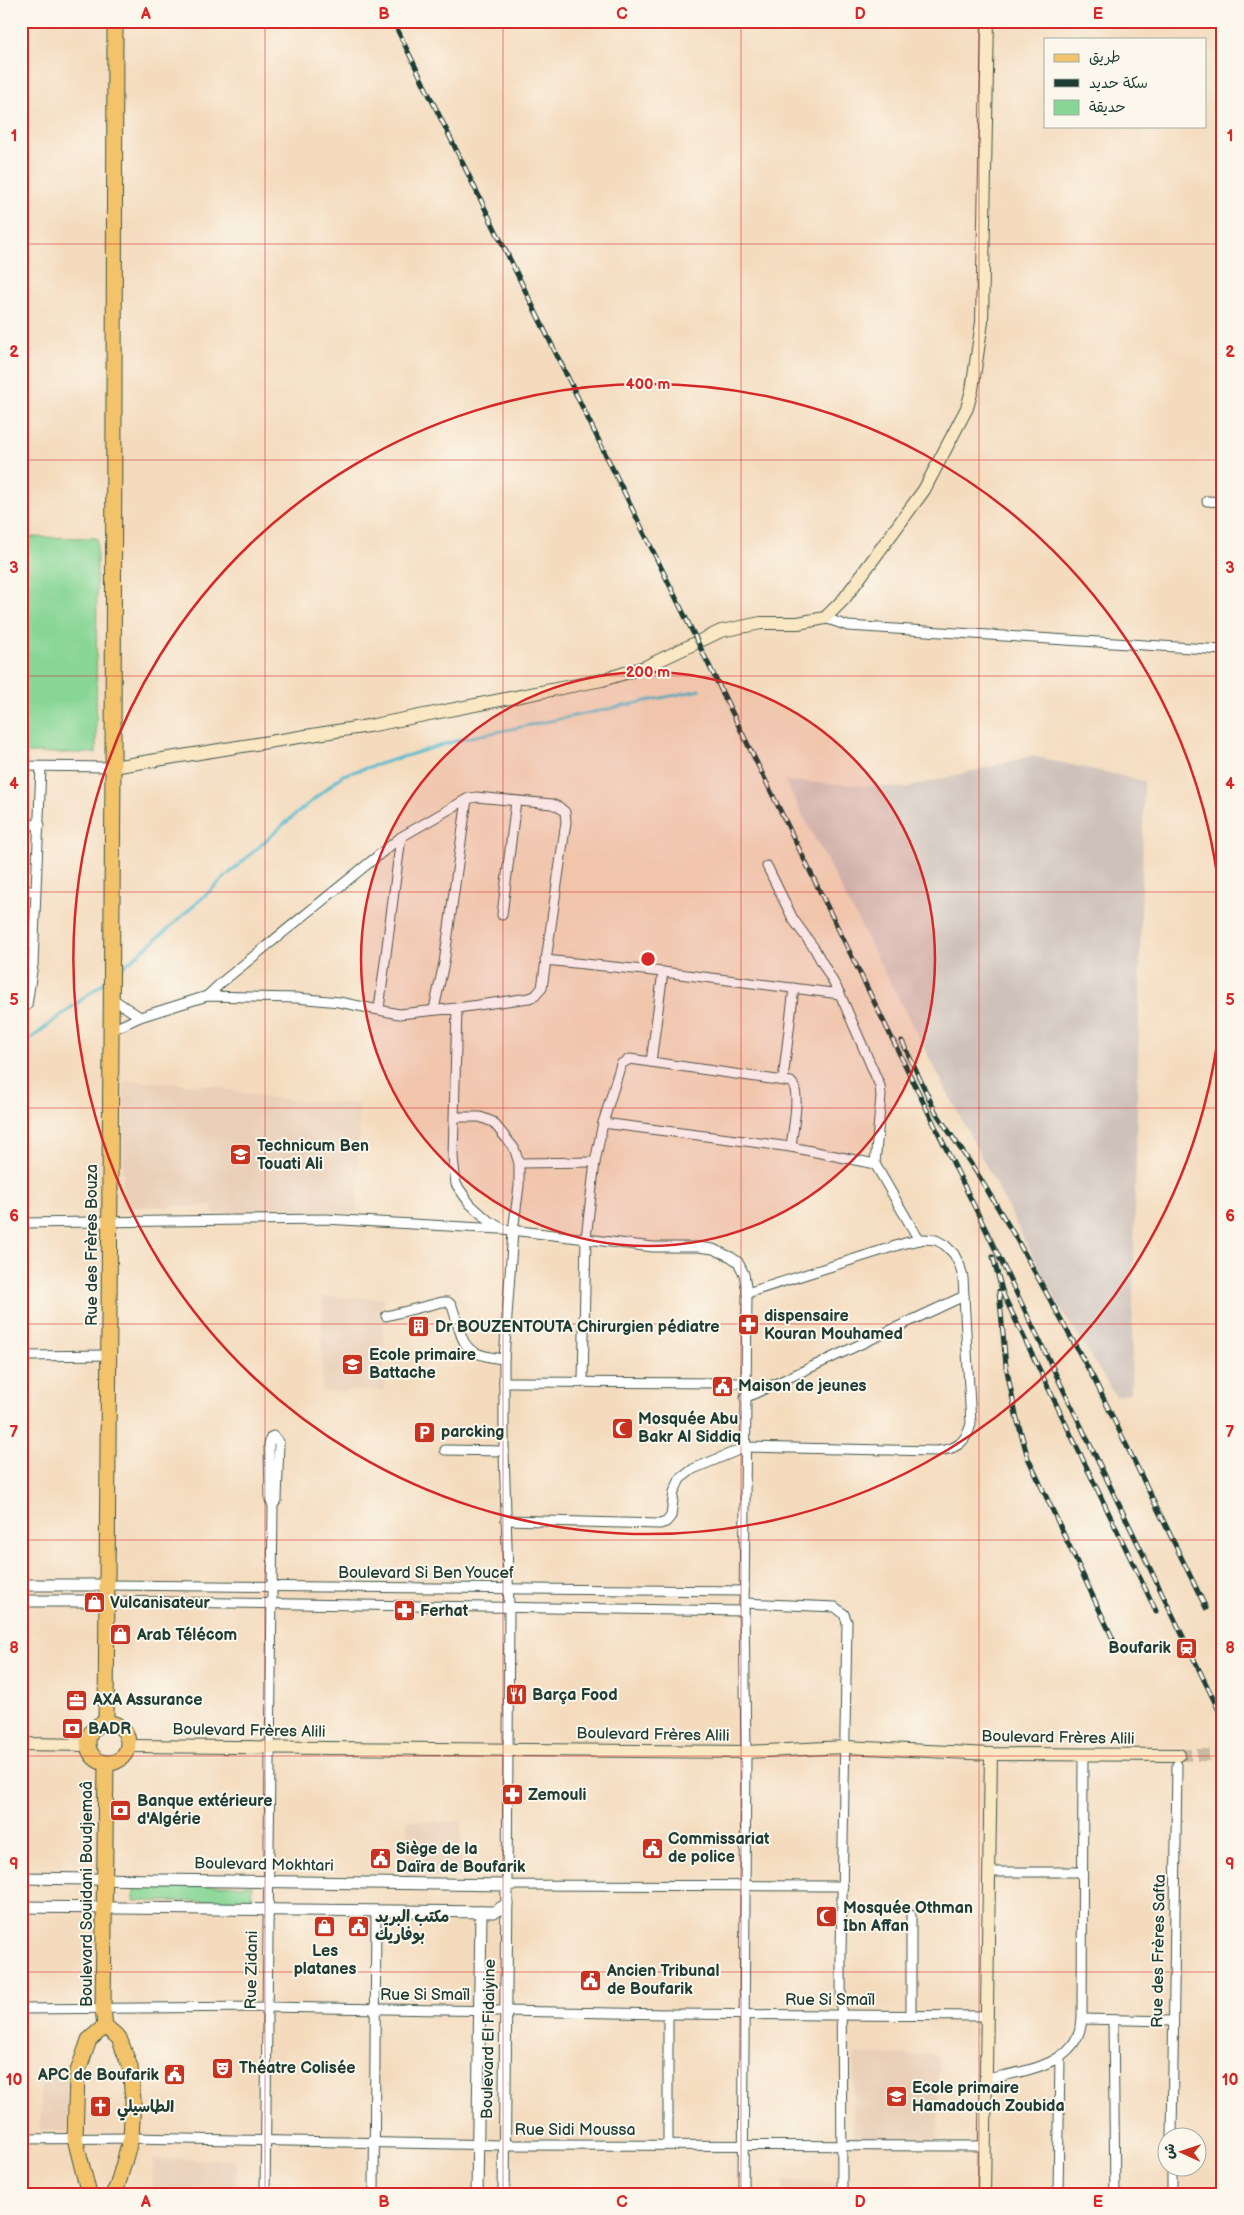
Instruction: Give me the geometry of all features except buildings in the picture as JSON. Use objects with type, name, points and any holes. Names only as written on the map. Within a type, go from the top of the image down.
[{"type":"main road","name":"Rue des Frères Bouza","points":[[106,1723],[113,767],[115,21]]},
{"type":"main road","points":[[113,767],[374,725],[602,680],[645,667],[721,631],[761,623],[798,623],[825,618],[844,599],[924,490],[967,408],[972,390],[982,322],[988,21]]},
{"type":"main road","points":[[106,1723],[120,1727],[125,1732],[128,1746],[118,1761],[106,1763],[94,1757],[88,1745],[91,1733],[95,1728],[106,1723]]},
{"type":"main road","points":[[21,1744],[88,1745]]},
{"type":"main road","name":"Boulevard Frères Alili","points":[[128,1746],[746,1752],[845,1747],[1178,1760]]},
{"type":"main road","points":[[984,2194],[990,1754]]},
{"type":"main road","name":"Boulevard Souidani Boudjemaâ","points":[[105,2026],[103,2009],[106,1763]]},
{"type":"main road","points":[[89,2194],[75,2139],[77,2074],[89,2040],[105,2026],[119,2038],[130,2067],[133,2100],[131,2138],[117,2187],[113,2194]]},
{"type":"street","points":[[1207,501],[1223,502]]},
{"type":"street","points":[[825,618],[848,626],[1223,650]]},
{"type":"street","points":[[21,766],[113,767]]},
{"type":"street","points":[[21,1012],[27,1006],[33,964],[41,767]]},
{"type":"street","points":[[110,1030],[140,1017],[207,996],[339,1002],[409,1014],[535,996],[542,988],[566,817],[562,809],[556,805],[476,797],[466,799],[401,837],[207,996]]},
{"type":"street","points":[[434,1009],[444,963],[466,799]]},
{"type":"street","points":[[502,915],[516,801]]},
{"type":"street","points":[[21,824],[40,825]]},
{"type":"street","points":[[379,1009],[401,837]]},
{"type":"street","points":[[767,866],[792,919],[814,948],[840,994],[880,1086],[875,1164],[919,1240]]},
{"type":"street","points":[[21,891],[35,891]]},
{"type":"street","points":[[545,960],[663,972],[840,994]]},
{"type":"street","points":[[21,964],[33,964]]},
{"type":"street","points":[[651,1062],[663,972]]},
{"type":"street","points":[[783,1080],[794,988]]},
{"type":"street","points":[[111,992],[140,1017]]},
{"type":"street","points":[[457,1008],[456,1117],[453,1157],[456,1184],[470,1204],[503,1229]]},
{"type":"street","points":[[583,1382],[586,1238],[595,1162],[603,1123],[621,1064],[630,1059],[783,1080],[794,1085],[797,1094],[791,1147]]},
{"type":"street","points":[[456,1117],[480,1117],[493,1122],[514,1148],[519,1163],[519,1186],[513,1231],[504,1359],[504,1451],[509,1608],[507,1885],[843,1886]]},
{"type":"street","points":[[603,1123],[791,1147],[875,1164]]},
{"type":"street","points":[[519,1163],[595,1162]]},
{"type":"street","points":[[21,1223],[325,1219],[503,1229],[653,1247],[698,1247],[713,1249],[738,1262],[747,1288],[744,1591],[746,1752],[742,2194]]},
{"type":"street","points":[[506,1520],[666,1522],[671,1516],[674,1492],[680,1480],[693,1469],[746,1447],[936,1451],[946,1450],[961,1444],[966,1438],[971,1424],[962,1272],[954,1254],[946,1245],[936,1240],[919,1240],[747,1288]]},
{"type":"street","points":[[745,1398],[964,1296]]},
{"type":"street","points":[[386,1316],[448,1302],[452,1306],[464,1345],[477,1355],[504,1359]]},
{"type":"street","points":[[21,1359],[26,1356],[109,1355]]},
{"type":"street","points":[[504,1382],[745,1383]]},
{"type":"street","points":[[273,1436],[279,1442],[277,1500],[273,1505],[270,1500],[269,1444],[270,1437],[273,1436]]},
{"type":"street","points":[[445,1450],[504,1451]]},
{"type":"street","name":"Rue Zidani","points":[[265,2194],[273,1505]]},
{"type":"street","points":[[21,1585],[107,1585]]},
{"type":"street","name":"Boulevard Si Ben Youcef","points":[[107,1585],[744,1591]]},
{"type":"street","points":[[21,1601],[107,1601]]},
{"type":"street","name":"Boulevard Si Ben Youcef","points":[[107,1601],[509,1608],[830,1606],[844,1614],[847,1622],[845,1747]]},
{"type":"street","points":[[842,2194],[845,1747]]},
{"type":"street","points":[[986,2079],[1045,2065],[1060,2057],[1078,2038],[1082,2019],[1083,1755]]},
{"type":"street","name":"Rue des Frères Safta","points":[[1172,2128],[1178,1760]]},
{"type":"street","points":[[989,1872],[1082,1872]]},
{"type":"street","name":"Boulevard Mokhtari","points":[[21,1878],[507,1885]]},
{"type":"street","name":"Boulevard El Fidaiyine","points":[[504,2194],[507,1885]]},
{"type":"street","points":[[21,1907],[494,1912],[507,1904]]},
{"type":"street","points":[[374,2194],[376,1911]]},
{"type":"street","name":"Boulevard El Fidaiyine","points":[[477,2194],[482,1912]]},
{"type":"street","points":[[911,1916],[911,2015]]},
{"type":"street","name":"Rue Si Smaïl","points":[[21,2009],[266,2007],[743,2015],[987,2016]]},
{"type":"street","points":[[668,2014],[668,2145]]},
{"type":"street","points":[[1082,2019],[1173,2021]]},
{"type":"street","points":[[1113,2020],[1115,2194]]},
{"type":"street","points":[[1058,2194],[1060,2057]]},
{"type":"street","name":"Rue Sidi Moussa","points":[[21,2139],[131,2138],[504,2145],[985,2146]]},
{"type":"street","points":[[1172,2178],[1172,2194]]},
{"type":"shaded area","points":[[1032,756],[1144,781],[1131,1392],[1116,1397],[1059,1306],[785,781],[905,788]]},
{"type":"shaded area","name":"Technicum Ben Touati Ali","points":[[124,1081],[208,1085],[268,1098],[360,1104],[357,1213],[212,1214],[212,1206],[123,1207]]},
{"type":"shaded area","name":"Ecole primaire Battache","points":[[322,1297],[384,1298],[384,1390],[322,1392]]},
{"type":"shaded area","points":[[407,1821],[461,1822],[460,1877],[406,1876]]},
{"type":"shaded area","name":"Ecole primaire Hamadouch Zoubida","points":[[854,2054],[939,2055],[938,2139],[853,2138]]},
{"type":"shaded area","points":[[41,2070],[68,2071],[67,2131],[40,2130]]},
{"type":"shaded area","points":[[153,2159],[237,2160],[236,2194],[153,2194]]},
{"type":"shaded area","points":[[783,2181],[835,2182],[835,2194],[783,2194]]},
{"type":"green space","points":[[21,537],[97,538],[96,753],[21,753]]},
{"type":"green space","points":[[134,1885],[252,1885],[251,1902],[134,1901]]},
{"type":"waterway","points":[[117,972],[168,929],[283,825],[343,775],[462,739],[700,690]]},
{"type":"waterway","points":[[21,1046],[106,981]]},
{"type":"tunnel","points":[[1179,1755],[1223,1755]]},
{"type":"railway","points":[[393,21],[984,1226],[1223,1719]]},
{"type":"railway","points":[[902,1041],[935,1111],[977,1173],[1016,1238],[1095,1381],[1206,1608]]},
{"type":"railway","points":[[993,1257],[1003,1294],[1156,1611]]},
{"type":"railway","points":[[999,1291],[1006,1366],[1016,1415],[1028,1458],[1113,1639]]},
{"type":"place","name":"Technicum Ben Touati Ali","points":[[241,1155]]},
{"type":"place","name":"dispensaire Kouran Mouhamed","points":[[748,1325]]},
{"type":"place","name":"Dr BOUZENTOUTA Chirurgien pédiatre","points":[[419,1327]]},
{"type":"place","name":"Ecole primaire Battache","points":[[353,1364]]},
{"type":"place","name":"Maison de jeunes","points":[[722,1386]]},
{"type":"place","name":"Mosquée Abu Bakr Al Siddiq","points":[[622,1428]]},
{"type":"place","name":"parcking","points":[[425,1432]]},
{"type":"place","name":"Vulcanisateur","points":[[94,1603]]},
{"type":"place","name":"Ferhat","points":[[404,1611]]},
{"type":"place","name":"Arab Télécom","points":[[121,1635]]},
{"type":"place","name":"Boufarik","points":[[1187,1648]]},
{"type":"place","name":"Barça Food","points":[[516,1695]]},
{"type":"place","name":"AXA Assurance","points":[[77,1700]]},
{"type":"place","name":"BADR","points":[[72,1729]]},
{"type":"place","name":"Zemouli","points":[[512,1795]]},
{"type":"place","name":"Banque extérieure d'Algérie","points":[[121,1810]]},
{"type":"place","name":"Commissariat de police","points":[[652,1848]]},
{"type":"place","name":"Siège de la Daïra de Boufarik","points":[[380,1858]]},
{"type":"place","name":"Mosquée Othman Ibn Affan","points":[[827,1917]]},
{"type":"place","name":"مكتب البريد بوفاريك","points":[[359,1926]]},
{"type":"place","name":"Les platanes","points":[[325,1927]]},
{"type":"place","name":"Ancien Tribunal de Boufarik","points":[[591,1980]]},
{"type":"place","name":"Théatre Colisée","points":[[223,2068]]},
{"type":"place","name":"APC de Boufarik","points":[[175,2075]]},
{"type":"place","name":"Ecole primaire Hamadouch Zoubida","points":[[896,2097]]},
{"type":"place","name":"الطاسيلي","points":[[101,2107]]}]
